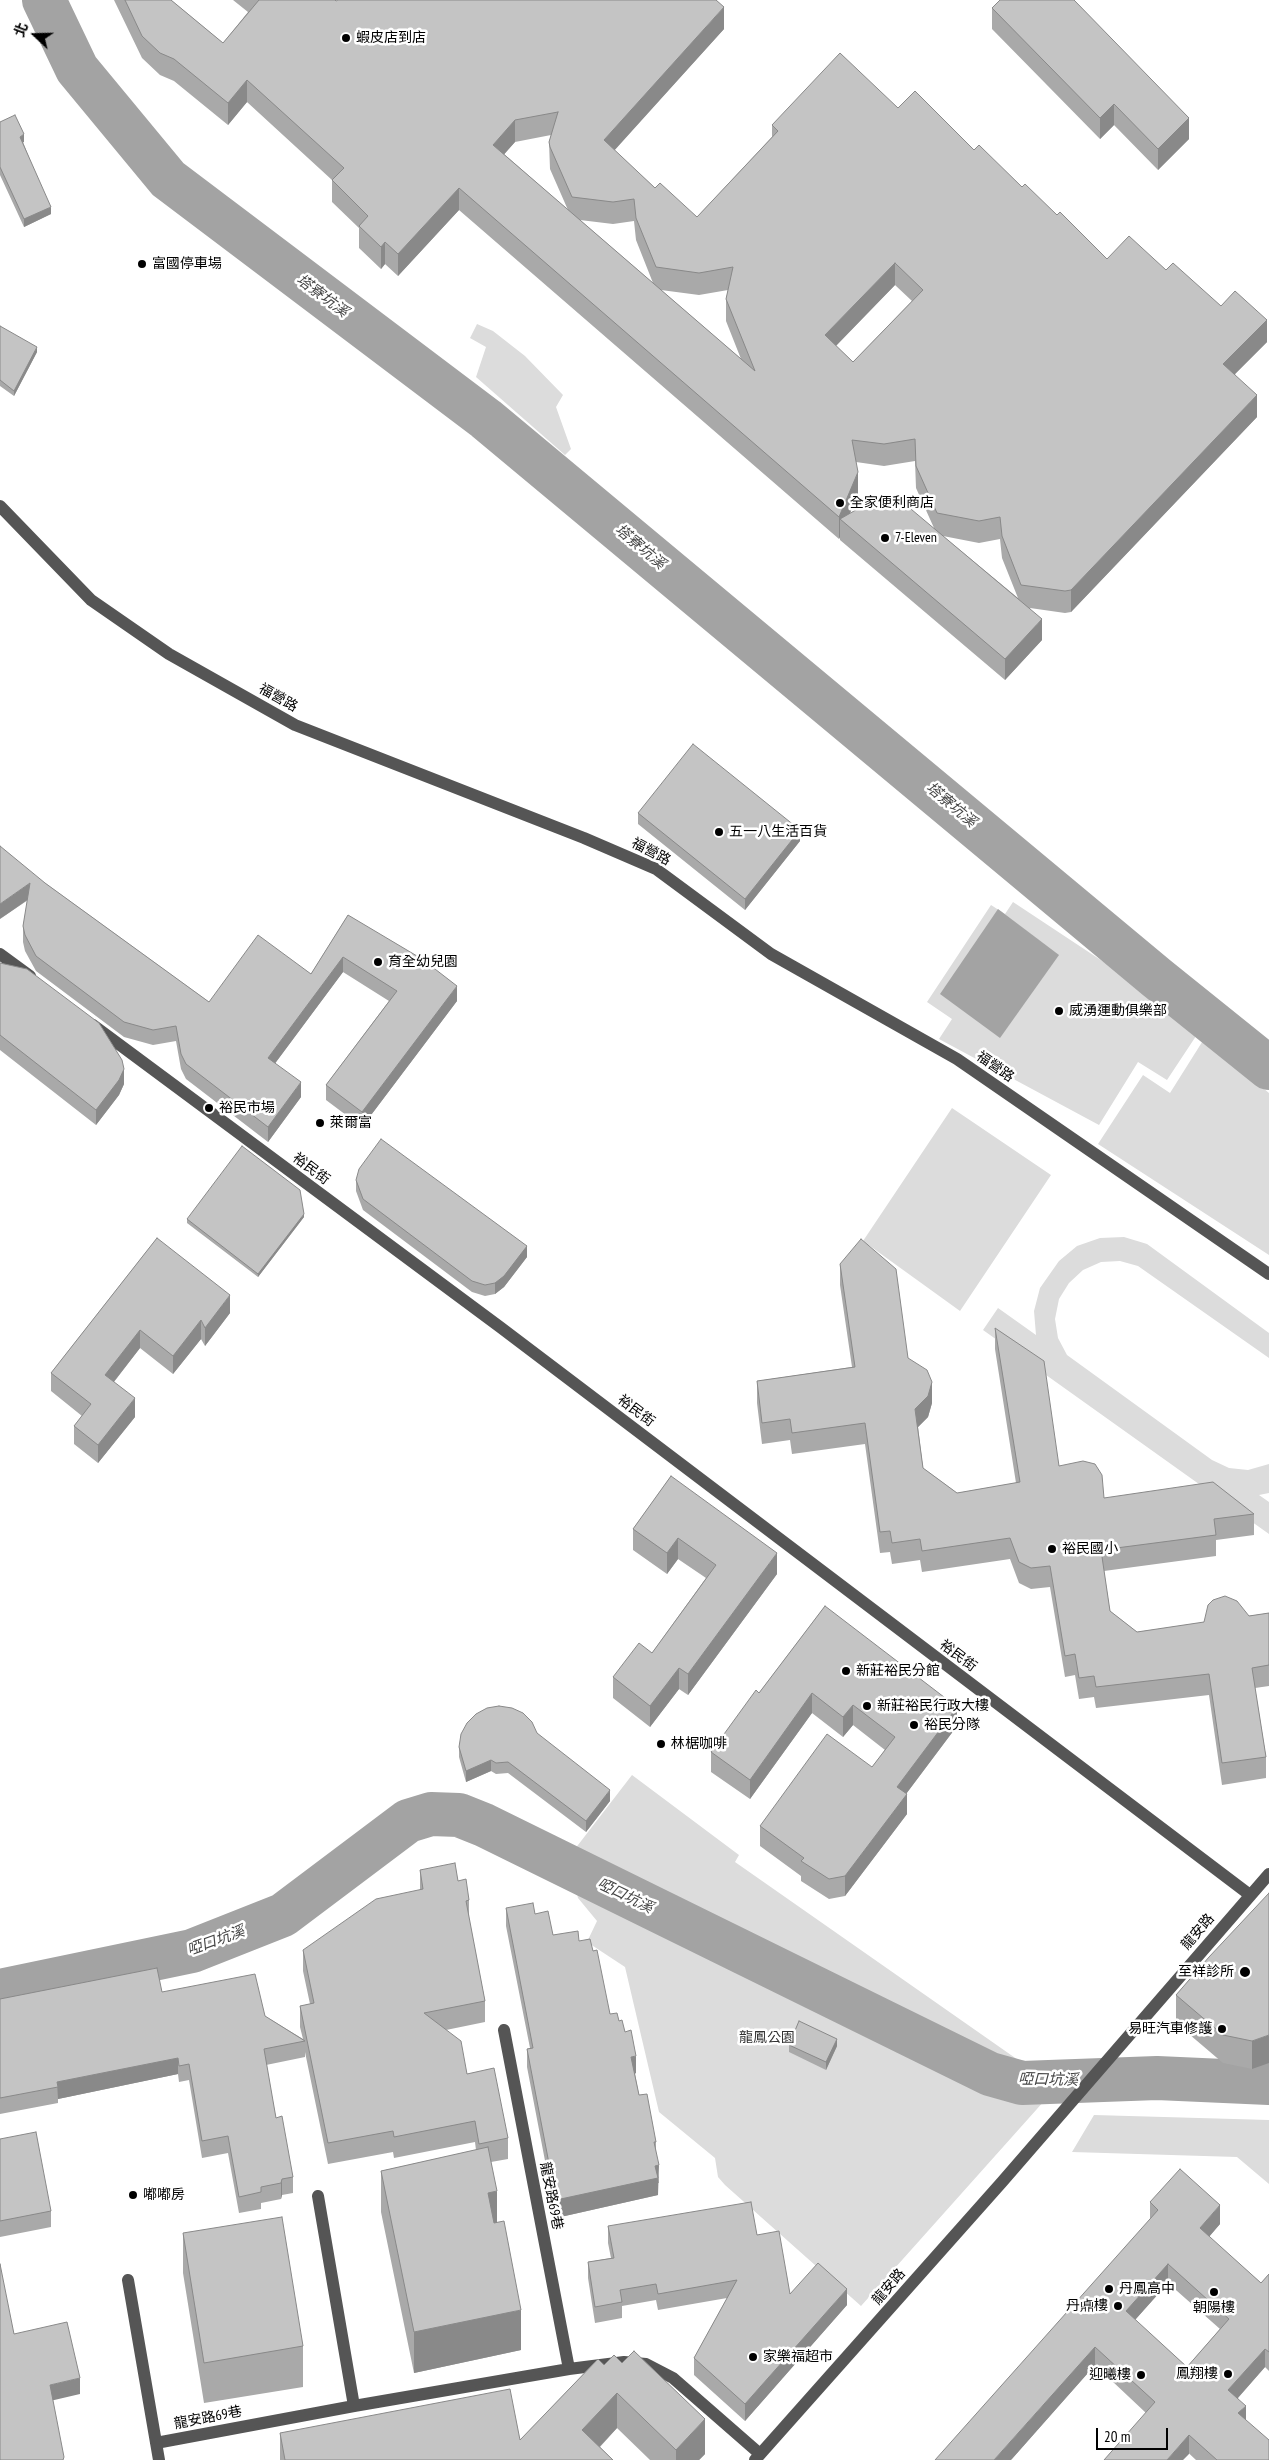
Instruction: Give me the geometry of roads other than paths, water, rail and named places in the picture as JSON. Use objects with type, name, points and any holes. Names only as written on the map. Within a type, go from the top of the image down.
[{"type":"street","name":"福營路","points":[[0,506],[91,600],[169,654],[295,725],[584,838],[656,869],[771,954],[957,1059],[1269,1274]]},
{"type":"street","points":[[0,954],[39,984]]},
{"type":"street","name":"裕民街","points":[[86,1019],[508,1333],[1250,1895]]},
{"type":"street","name":"龍安路","points":[[758,2457],[1045,2132],[1269,1874]]},
{"type":"street","name":"龍安路69巷","points":[[504,2030],[569,2369]]},
{"type":"street","points":[[318,2196],[354,2406]]},
{"type":"street","points":[[128,2280],[159,2460]]},
{"type":"street","name":"龍安路69巷","points":[[156,2443],[354,2406],[569,2369],[624,2362],[646,2364],[673,2378],[758,2457]]},
{"type":"waterway","name":"塔寮坑溪","points":[[44,0],[77,69],[168,179],[486,419],[1157,978],[1269,1068]]},
{"type":"waterway","name":"啞口坑溪","points":[[0,1991],[192,1951],[283,1915],[408,1821],[431,1814],[459,1815],[484,1825],[990,2074],[1022,2083],[1157,2078],[1269,2083]]},
{"type":"place","name":"蝦皮店到店","points":[[346,38]]},
{"type":"place","name":"富國停車場","points":[[142,264]]},
{"type":"place","name":"全家便利商店","points":[[840,503]]},
{"type":"place","name":"7-Eleven","points":[[885,538]]},
{"type":"place","name":"五一八生活百貨","points":[[719,832]]},
{"type":"place","name":"育全幼兒園","points":[[378,962]]},
{"type":"place","name":"威湧運動俱樂部","points":[[1059,1011]]},
{"type":"place","name":"裕民市場","points":[[209,1108]]},
{"type":"place","name":"萊爾富","points":[[320,1123]]},
{"type":"place","name":"裕民國小","points":[[1052,1549]]},
{"type":"place","name":"新莊裕民分館","points":[[846,1671]]},
{"type":"place","name":"新莊裕民行政大樓","points":[[867,1706]]},
{"type":"place","name":"裕民分隊","points":[[914,1725]]},
{"type":"place","name":"林椐咖啡","points":[[661,1744]]},
{"type":"place","name":"至祥診所","points":[[1245,1972]]},
{"type":"place","name":"易旺汽車修護","points":[[1222,2029]]},
{"type":"place","name":"嘟嘟房","points":[[133,2195]]},
{"type":"place","name":"丹鳳高中","points":[[1109,2289]]},
{"type":"place","name":"朝陽樓","points":[[1214,2292]]},
{"type":"place","name":"丹鼑樓","points":[[1118,2306]]},
{"type":"place","name":"家樂福超市","points":[[753,2357]]},
{"type":"place","name":"鳳翔樓","points":[[1228,2374]]},
{"type":"place","name":"迎曦樓","points":[[1141,2375]]},
{"type":"park label","name":"龍鳳公園","points":[[767,2038]]}]
